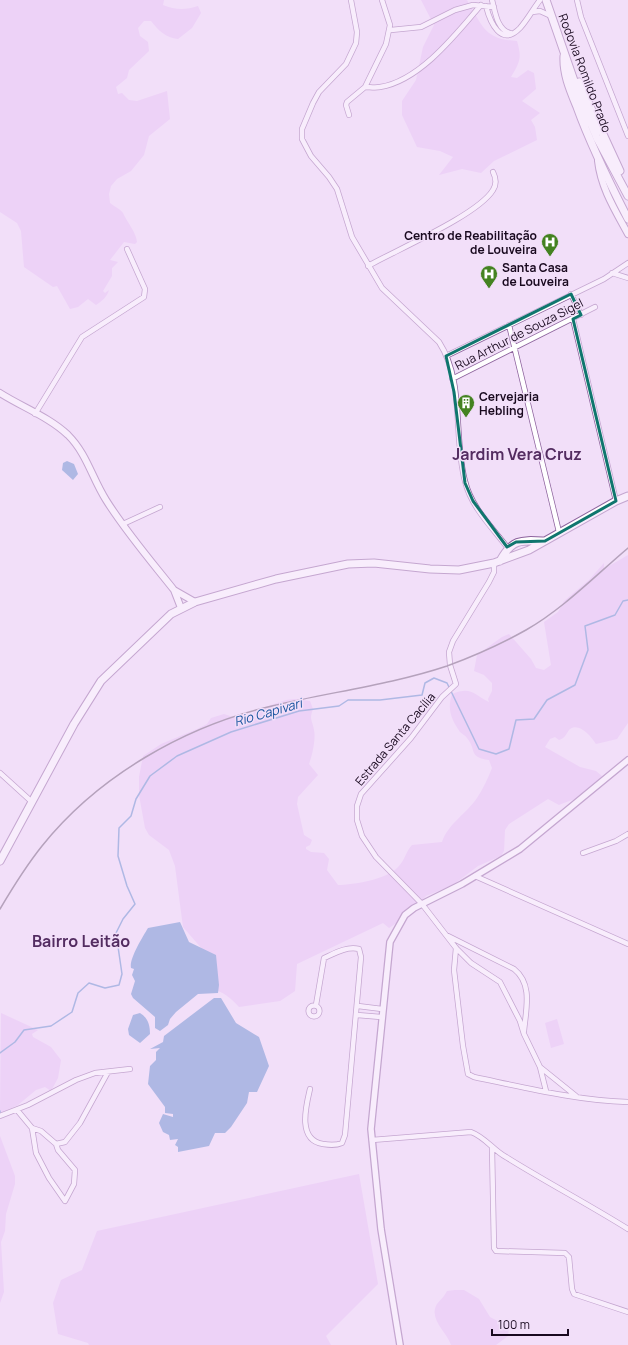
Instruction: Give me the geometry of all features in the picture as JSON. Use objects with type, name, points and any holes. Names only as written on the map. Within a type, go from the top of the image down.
[{"type":"main road","name":"Rodovia Romildo Prado","points":[[546,0],[580,98],[597,138],[628,196]]},
{"type":"main road","name":"Rodovia Romildo Prado","points":[[550,0],[584,95],[628,187]]},
{"type":"main road","points":[[564,52],[563,68],[566,78],[598,161],[628,219]]},
{"type":"main road","points":[[598,161],[600,177],[607,194],[628,234]]},
{"type":"main road","points":[[0,393],[66,434],[76,444],[87,460],[105,499],[174,590],[181,608]]},
{"type":"main road","points":[[0,861],[74,724],[101,681],[162,621],[181,608],[195,602],[276,579],[348,564],[374,563],[430,569],[459,570],[497,562],[529,550],[559,532],[628,496]]},
{"type":"main road","points":[[527,541],[529,550]]},
{"type":"main road","points":[[497,562],[507,547],[516,542],[545,541]]},
{"type":"main road","points":[[507,547],[514,556]]},
{"type":"main road","points":[[174,590],[195,602]]},
{"type":"street","points":[[350,0],[357,32],[356,43],[346,64],[320,92],[313,103],[302,129],[302,139],[311,156],[337,189],[352,237],[382,288],[439,342],[446,356],[452,379],[462,467],[468,491],[478,509],[507,547]]},
{"type":"street","points":[[349,115],[346,105],[347,102],[365,87],[383,52],[391,30],[382,0]]},
{"type":"street","points":[[492,0],[502,29],[511,33]]},
{"type":"street","points":[[484,6],[492,25],[496,31],[502,34],[511,33],[518,30],[540,0]]},
{"type":"street","points":[[577,0],[581,17],[628,136]]},
{"type":"street","points":[[391,30],[422,27],[455,10],[484,6],[494,7]]},
{"type":"street","points":[[365,87],[379,87],[404,79],[432,59],[484,6]]},
{"type":"street","points":[[532,12],[540,11],[551,16]]},
{"type":"street","points":[[368,266],[474,208],[494,189],[496,182],[493,172]]},
{"type":"street","points":[[35,414],[82,337],[144,297],[144,289],[127,249]]},
{"type":"street","points":[[446,356],[628,264]]},
{"type":"street","points":[[612,273],[628,278]]},
{"type":"street","points":[[571,294],[581,314]]},
{"type":"street","name":"Rua Arthur de Souza Sigel","points":[[452,379],[595,307]]},
{"type":"street","points":[[573,319],[616,501]]},
{"type":"street","points":[[509,325],[559,532]]},
{"type":"street","points":[[123,524],[160,507]]},
{"type":"street","name":"Estrada Santa Cacília","points":[[497,562],[490,582],[453,641],[449,652],[450,665],[456,682],[454,687],[361,794],[357,806],[357,820],[362,836],[376,857],[422,904],[444,935],[471,962],[500,982],[520,1021],[524,1034],[540,1067]]},
{"type":"street","points":[[400,1345],[381,1229],[372,1140],[372,1118],[381,1017],[390,942],[405,915],[422,904],[475,876],[520,848],[628,760]]},
{"type":"street","points":[[0,773],[32,802]]},
{"type":"street","points":[[583,853],[616,841],[628,834]]},
{"type":"street","points":[[475,876],[628,944]]},
{"type":"street","points":[[444,935],[514,969],[520,974],[524,980],[526,991],[524,1034]]},
{"type":"street","points":[[310,1089],[305,1118],[310,1137],[318,1143],[337,1145],[342,1143],[345,1135],[358,1006],[361,953],[359,949],[353,948],[322,960],[316,1005]]},
{"type":"street","points":[[456,948],[454,970],[468,1074],[474,1077],[546,1091],[611,1102],[628,1102]]},
{"type":"street","points":[[358,1006],[382,1009]]},
{"type":"street","points":[[357,1015],[381,1017]]},
{"type":"street","points":[[540,1067],[546,1091]]},
{"type":"street","points":[[540,1067],[576,1096]]},
{"type":"street","points":[[2,1115],[17,1110],[76,1080],[95,1073],[130,1069]]},
{"type":"street","points":[[56,1144],[64,1142],[80,1123],[108,1072]]},
{"type":"street","points":[[17,1110],[32,1128],[36,1153],[48,1178],[65,1202],[74,1184],[75,1170],[58,1150],[56,1144],[41,1131],[32,1128]]},
{"type":"street","points":[[372,1140],[471,1132],[478,1135],[492,1148],[628,1229]]},
{"type":"street","points":[[492,1148],[494,1248],[496,1250],[565,1253],[569,1257],[572,1289],[574,1294],[628,1312]]},
{"type":"highlighted area","points":[[571,294],[581,315],[573,319],[616,501],[545,541],[516,542],[507,547],[473,501],[465,483],[454,392],[446,356]]},
{"type":"shaded area","points":[[0,0],[164,0],[163,5],[176,9],[185,9],[198,6],[201,13],[192,28],[178,39],[163,33],[151,21],[144,21],[138,28],[140,36],[148,42],[149,51],[129,70],[127,78],[116,87],[118,94],[122,93],[129,100],[137,101],[167,91],[170,119],[149,136],[144,155],[131,171],[117,179],[111,186],[109,194],[110,203],[123,213],[137,242],[135,244],[124,242],[110,260],[118,262],[112,268],[112,276],[103,291],[105,293],[109,290],[107,295],[96,305],[88,299],[78,307],[70,309],[57,286],[53,287],[24,267],[21,231],[17,223],[0,212]]},
{"type":"shaded area","points":[[421,0],[467,0],[485,30],[497,37],[517,41],[520,56],[511,77],[517,78],[528,70],[534,73],[536,89],[522,101],[540,113],[531,120],[535,127],[537,140],[494,161],[481,173],[462,169],[439,175],[453,157],[440,151],[417,147],[402,115],[402,101],[416,80],[423,47],[434,25]]},
{"type":"shaded area","points":[[628,555],[628,723],[617,739],[596,744],[585,731],[574,727],[570,729],[565,737],[559,740],[555,737],[550,739],[545,747],[580,767],[596,771],[602,776],[596,788],[585,795],[559,805],[548,799],[509,824],[505,830],[504,851],[501,856],[478,866],[453,885],[426,896],[404,918],[389,928],[383,923],[297,964],[295,991],[280,1001],[239,1007],[226,995],[211,989],[203,950],[183,927],[175,866],[169,850],[149,835],[145,828],[139,795],[139,777],[143,756],[161,744],[207,724],[211,718],[224,714],[245,721],[256,710],[286,700],[295,699],[310,701],[313,709],[311,718],[314,738],[309,764],[318,775],[298,797],[297,804],[304,835],[312,840],[306,849],[311,852],[324,853],[329,859],[327,870],[338,885],[352,884],[379,878],[394,871],[401,864],[412,845],[442,842],[453,824],[477,798],[492,768],[489,760],[482,759],[475,755],[470,742],[460,732],[454,723],[450,709],[452,694],[458,692],[472,692],[489,702],[488,699],[492,691],[492,683],[484,675],[474,671],[477,655],[502,637],[509,634],[531,659],[536,668],[544,670],[551,665],[544,622],[558,612],[564,601],[589,580],[604,563],[604,569]]},
{"type":"shaded area","points":[[1,1013],[38,1030],[32,1034],[33,1037],[51,1047],[61,1060],[58,1078],[51,1091],[45,1087],[36,1090],[18,1105],[0,1114]]},
{"type":"shaded area","points":[[557,1019],[564,1044],[551,1048],[545,1023]]},
{"type":"shaded area","points":[[0,1136],[15,1176],[15,1184],[6,1214],[5,1231],[1,1242],[4,1292],[0,1303]]},
{"type":"shaded area","points":[[359,1174],[378,1284],[326,1336],[331,1345],[89,1345],[88,1343],[58,1334],[53,1303],[61,1280],[82,1270],[97,1231]]},
{"type":"shaded area","points":[[464,1290],[479,1299],[490,1317],[509,1327],[508,1336],[496,1345],[451,1345],[436,1320],[435,1310],[437,1304],[447,1291]]},
{"type":"water","points":[[67,461],[74,464],[78,474],[73,480],[62,470],[63,463]]},
{"type":"water","points":[[180,922],[189,942],[216,955],[219,985],[218,993],[198,994],[176,1012],[170,1019],[168,1025],[160,1031],[155,1028],[155,1017],[133,998],[131,994],[135,981],[132,975],[134,969],[131,968],[131,964],[136,948],[148,928]]},
{"type":"water","points":[[214,998],[221,998],[236,1023],[259,1037],[269,1066],[257,1092],[249,1092],[247,1103],[231,1127],[225,1133],[215,1133],[209,1146],[178,1152],[178,1147],[175,1145],[178,1139],[170,1140],[169,1135],[163,1132],[159,1123],[163,1114],[173,1117],[173,1114],[165,1113],[165,1107],[148,1084],[150,1066],[156,1060],[156,1052],[160,1048],[150,1049],[163,1042],[164,1036]]},
{"type":"water","points":[[140,1013],[148,1022],[150,1034],[140,1043],[129,1035],[128,1029],[133,1015]]},
{"type":"waterway","name":"Rio Capivari","points":[[0,1053],[15,1042],[24,1030],[51,1026],[72,1012],[78,993],[89,983],[105,988],[119,985],[122,974],[116,933],[123,919],[135,904],[127,886],[118,856],[119,828],[131,816],[136,799],[150,776],[177,756],[231,732],[299,711],[339,706],[348,700],[380,700],[422,695],[425,683],[434,678],[447,683],[479,749],[496,754],[509,749],[516,720],[534,719],[547,700],[575,685],[588,650],[585,626],[615,615],[623,601],[628,600]]},
{"type":"railway","points":[[0,909],[31,861],[64,821],[89,797],[116,776],[145,757],[207,726],[239,715],[294,701],[425,673],[477,654],[540,622],[566,602],[628,548]]},
{"type":"place","name":"Centro de Reabilitação de Louveira","points":[[550,257]]},
{"type":"place","name":"Santa Casa de Louveira","points":[[489,289]]},
{"type":"place","name":"Cervejaria Hebling","points":[[466,418]]},
{"type":"district","name":"Jardim Vera Cruz","points":[[517,454]]},
{"type":"district","name":"Bairro Leitão","points":[[81,941]]}]
